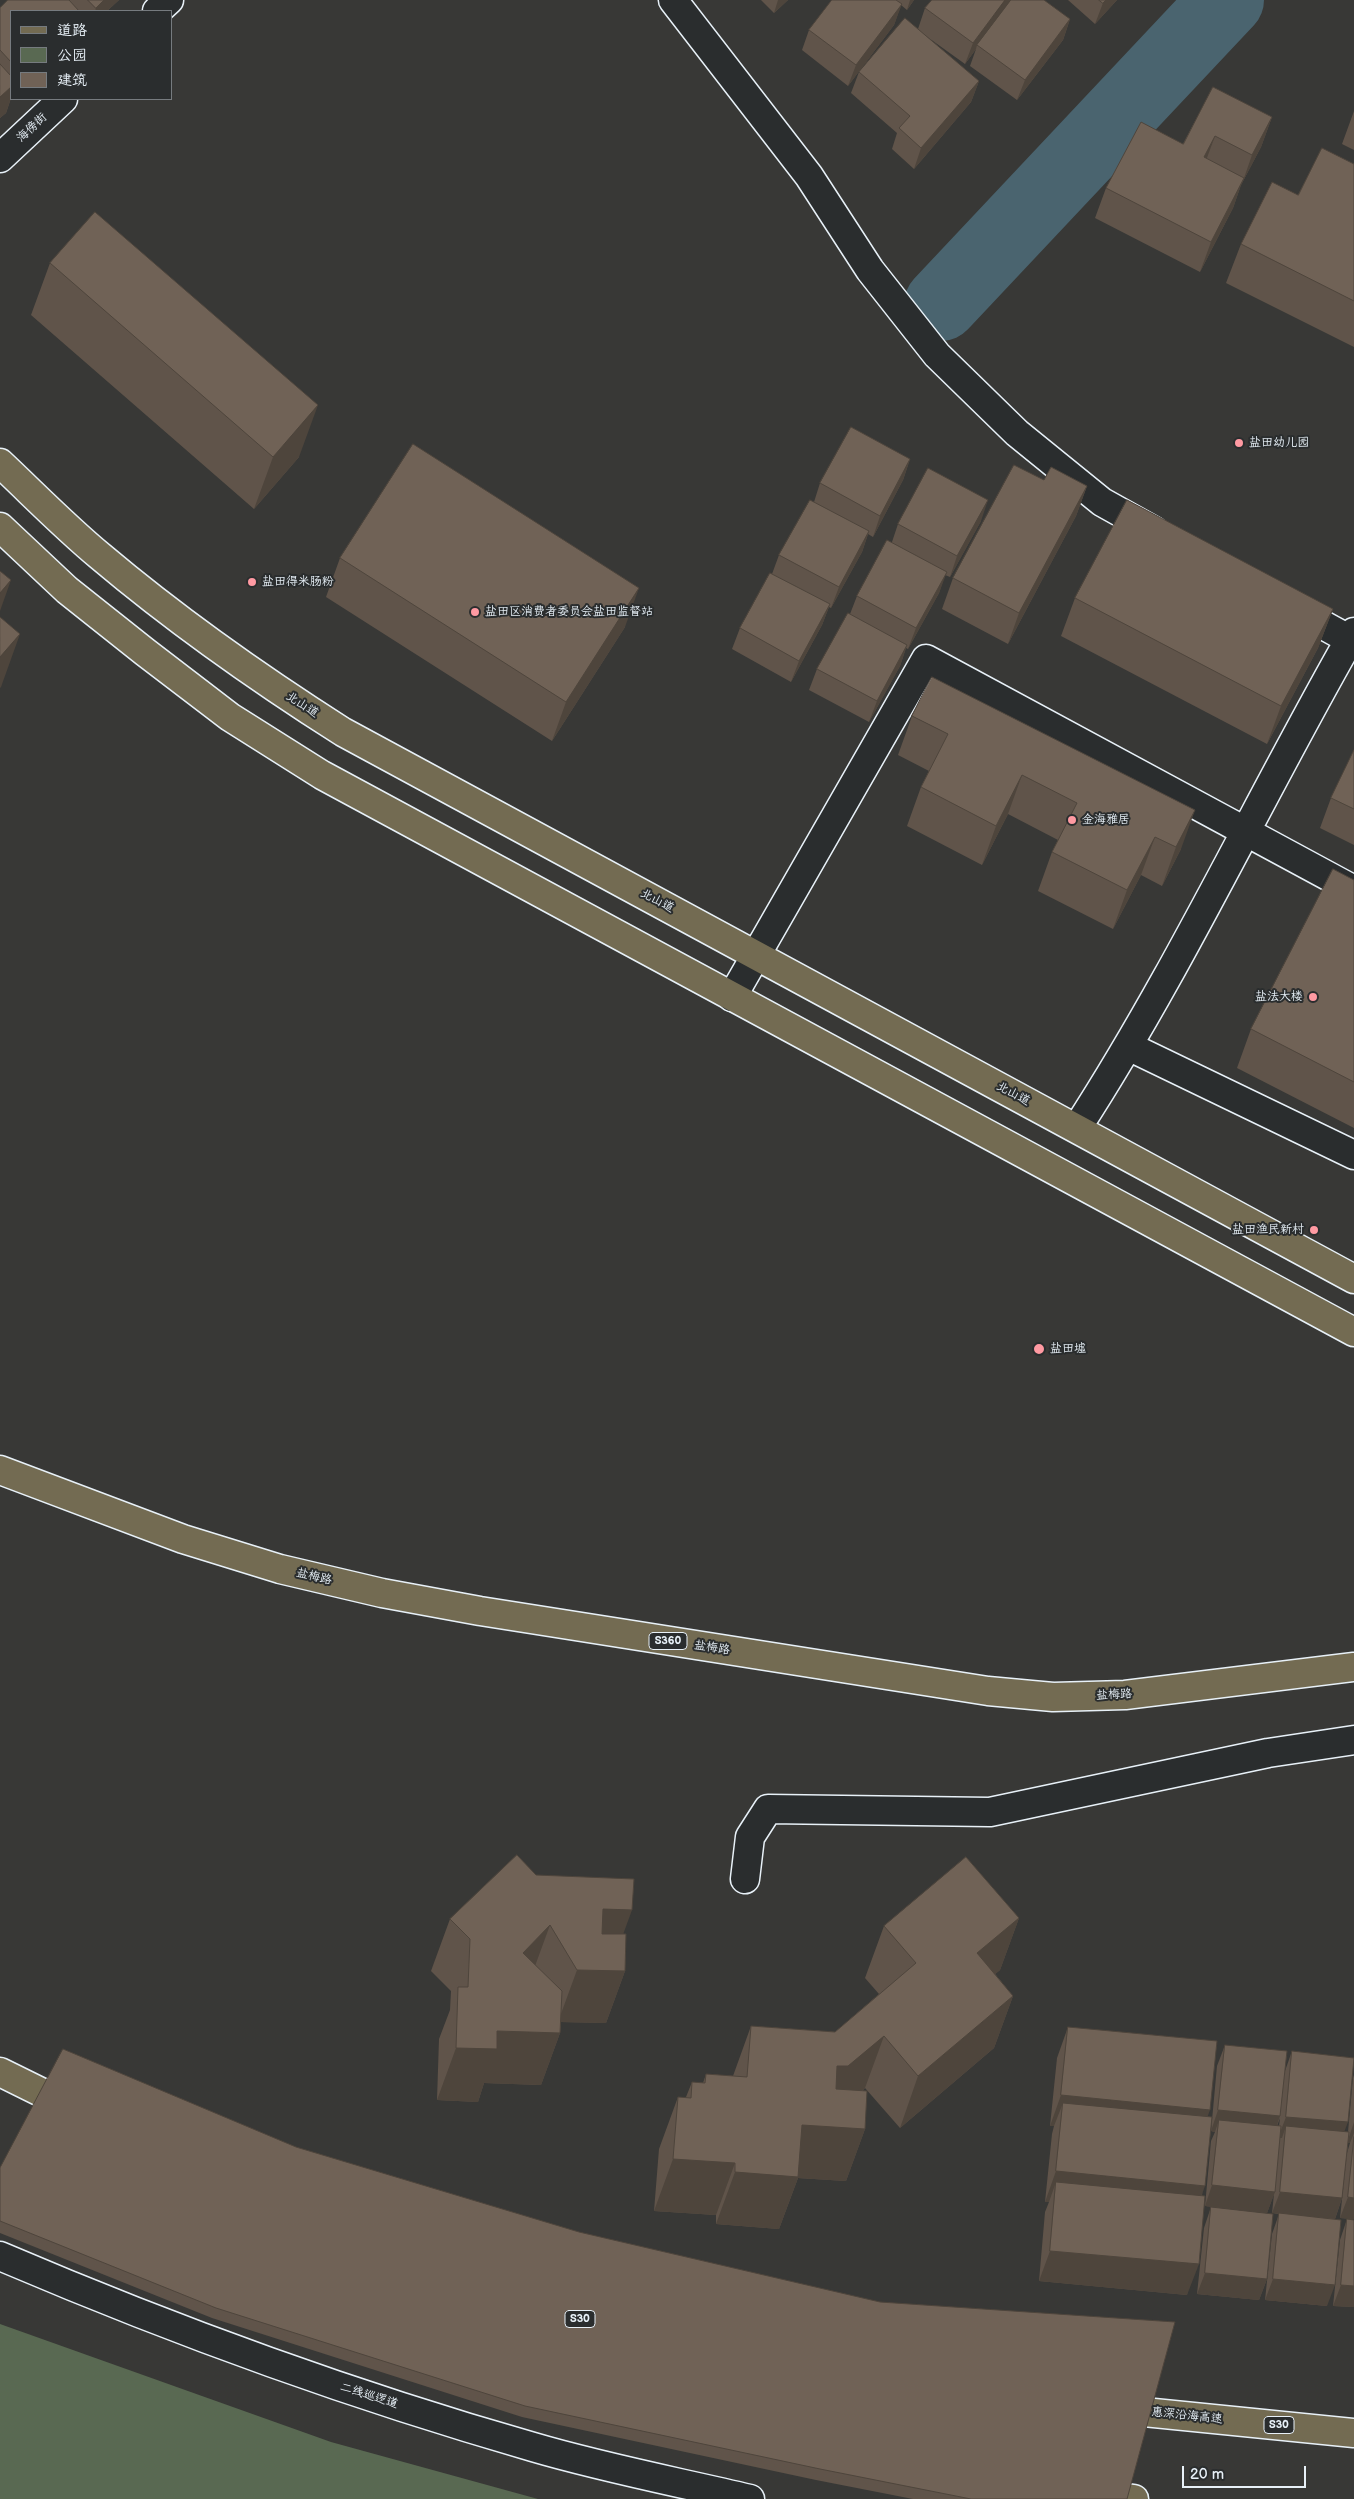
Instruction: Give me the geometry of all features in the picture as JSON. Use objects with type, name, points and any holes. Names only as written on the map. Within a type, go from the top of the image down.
[{"type":"main road","name":"北山道","points":[[0,463],[98,555],[175,617],[255,676],[343,732],[1354,1279]]},
{"type":"main road","points":[[0,527],[66,590],[230,717],[322,775],[1354,1332]]},
{"type":"main road","name":"盐梅路","points":[[0,1470],[183,1539],[280,1569],[382,1593],[480,1611],[988,1691],[1053,1697],[1125,1695],[1354,1667]]},
{"type":"main road","points":[[0,2072],[97,2121]]},
{"type":"main road","name":"惠深沿海高速","points":[[1087,2407],[1354,2433]]},
{"type":"main road","points":[[1203,2418],[1354,2416]]},
{"type":"main road","points":[[1064,2490],[1134,2499]]},
{"type":"street","points":[[158,10],[169,0]]},
{"type":"street","points":[[673,0],[809,176],[870,270],[937,355],[1017,434],[1102,502],[1179,545]]},
{"type":"street","name":"海傍街","points":[[0,158],[62,100]]},
{"type":"street","points":[[1077,1128],[1128,1046],[1352,638],[1273,597]]},
{"type":"street","points":[[732,997],[926,659],[1354,890]]},
{"type":"street","points":[[1128,1046],[1354,1155]]},
{"type":"street","points":[[746,1880],[750,1836],[768,1809],[990,1812],[1268,1752],[1354,1740]]},
{"type":"street","name":"二线巡逻道","points":[[0,2256],[66,2284],[323,2382],[535,2448],[750,2499]]},
{"type":"green space","points":[[0,2324],[331,2442],[538,2499],[0,2499]]},
{"type":"building","points":[[8,0],[69,0],[78,10],[10,10],[10,61],[0,50],[0,8]]},
{"type":"building","points":[[88,0],[104,0],[96,8]]},
{"type":"building","points":[[832,0],[896,0],[902,4],[856,65],[809,30]]},
{"type":"building","points":[[932,0],[1005,0],[973,43],[925,8]]},
{"type":"building","points":[[1011,0],[1044,0],[1070,19],[1025,80],[977,45]]},
{"type":"building","points":[[905,18],[979,81],[921,148],[899,128],[910,116],[859,72]]},
{"type":"building","points":[[0,64],[10,75],[10,88],[0,97]]},
{"type":"building","points":[[1213,87],[1272,117],[1252,155],[1215,136],[1204,157],[1244,178],[1211,242],[1106,188],[1141,122],[1183,144]]},
{"type":"building","points":[[1322,148],[1354,164],[1354,301],[1241,244],[1272,182],[1298,195]]},
{"type":"building","points":[[95,212],[318,405],[273,457],[50,263]]},
{"type":"building","points":[[851,427],[910,459],[880,516],[820,483]]},
{"type":"building","name":"盐田区消费者委员会盐田监督站","points":[[413,444],[639,588],[566,702],[340,558]]},
{"type":"building","points":[[1014,465],[1044,480],[1051,467],[1087,486],[1019,613],[953,578]]},
{"type":"building","points":[[928,468],[988,500],[957,556],[898,524]]},
{"type":"building","points":[[810,500],[869,531],[839,587],[779,555]]},
{"type":"building","points":[[1127,500],[1333,609],[1281,706],[1075,598]]},
{"type":"building","points":[[887,540],[947,572],[916,628],[857,596]]},
{"type":"building","points":[[0,571],[11,580],[0,593]]},
{"type":"building","points":[[770,573],[830,604],[799,661],[740,628]]},
{"type":"building","points":[[848,613],[907,645],[877,701],[817,669]]},
{"type":"building","points":[[0,617],[20,634],[0,657]]},
{"type":"building","points":[[932,677],[1195,810],[1176,847],[1155,837],[1127,890],[1052,852],[1077,803],[1022,775],[996,826],[921,787],[948,734],[912,716]]},
{"type":"building","points":[[1354,750],[1354,809],[1331,798]]},
{"type":"building","name":"盐法大楼","points":[[1333,869],[1354,880],[1354,1082],[1251,1029]]},
{"type":"building","points":[[517,1855],[536,1875],[634,1879],[632,1910],[603,1909],[602,1934],[626,1934],[625,1971],[577,1970],[550,1925],[523,1953],[562,1991],[560,2033],[497,2031],[497,2049],[456,2048],[458,1987],[468,1987],[470,1939],[450,1919]]},
{"type":"building","points":[[966,1857],[1019,1918],[977,1953],[1013,1996],[918,2076],[884,2036],[848,2066],[837,2066],[836,2089],[867,2091],[865,2129],[802,2125],[798,2177],[735,2172],[735,2163],[673,2159],[678,2097],[691,2098],[692,2082],[705,2083],[706,2074],[747,2077],[751,2026],[835,2032],[916,1963],[884,1926]]},
{"type":"building","points":[[1068,2027],[1217,2041],[1210,2110],[1061,2095]]},
{"type":"building","points":[[1225,2045],[1287,2051],[1280,2116],[1218,2110]]},
{"type":"building","points":[[63,2049],[296,2147],[579,2232],[880,2302],[1175,2322],[1127,2499],[971,2499],[525,2406],[216,2308],[0,2221],[0,2168]]},
{"type":"building","points":[[1292,2051],[1354,2058],[1348,2122],[1286,2117]]},
{"type":"building","points":[[1063,2103],[1212,2117],[1205,2186],[1056,2171]]},
{"type":"building","points":[[1219,2120],[1281,2126],[1275,2192],[1212,2185]]},
{"type":"building","points":[[1286,2126],[1349,2132],[1342,2198],[1280,2192]]},
{"type":"building","points":[[1354,2137],[1354,2198],[1348,2197]]},
{"type":"building","points":[[1056,2182],[1205,2196],[1199,2264],[1050,2251]]},
{"type":"building","points":[[1211,2207],[1273,2214],[1267,2279],[1205,2273]]},
{"type":"building","points":[[1279,2213],[1341,2220],[1335,2285],[1273,2279]]},
{"type":"building","points":[[1347,2219],[1354,2220],[1354,2286],[1341,2285]]},
{"type":"waterway","points":[[941,304],[1227,0]]},
{"type":"place","name":"盐田幼儿园","points":[[1239,443]]},
{"type":"place","name":"盐田得米肠粉","points":[[252,582]]},
{"type":"place","name":"盐田区消费者委员会盐田监督站","points":[[475,612]]},
{"type":"place","name":"金海雅居","points":[[1072,820]]},
{"type":"place","name":"盐法大楼","points":[[1313,997]]},
{"type":"place","name":"盐田渔民新村","points":[[1314,1230]]},
{"type":"place","name":"盐田墟","points":[[1039,1349]]}]
